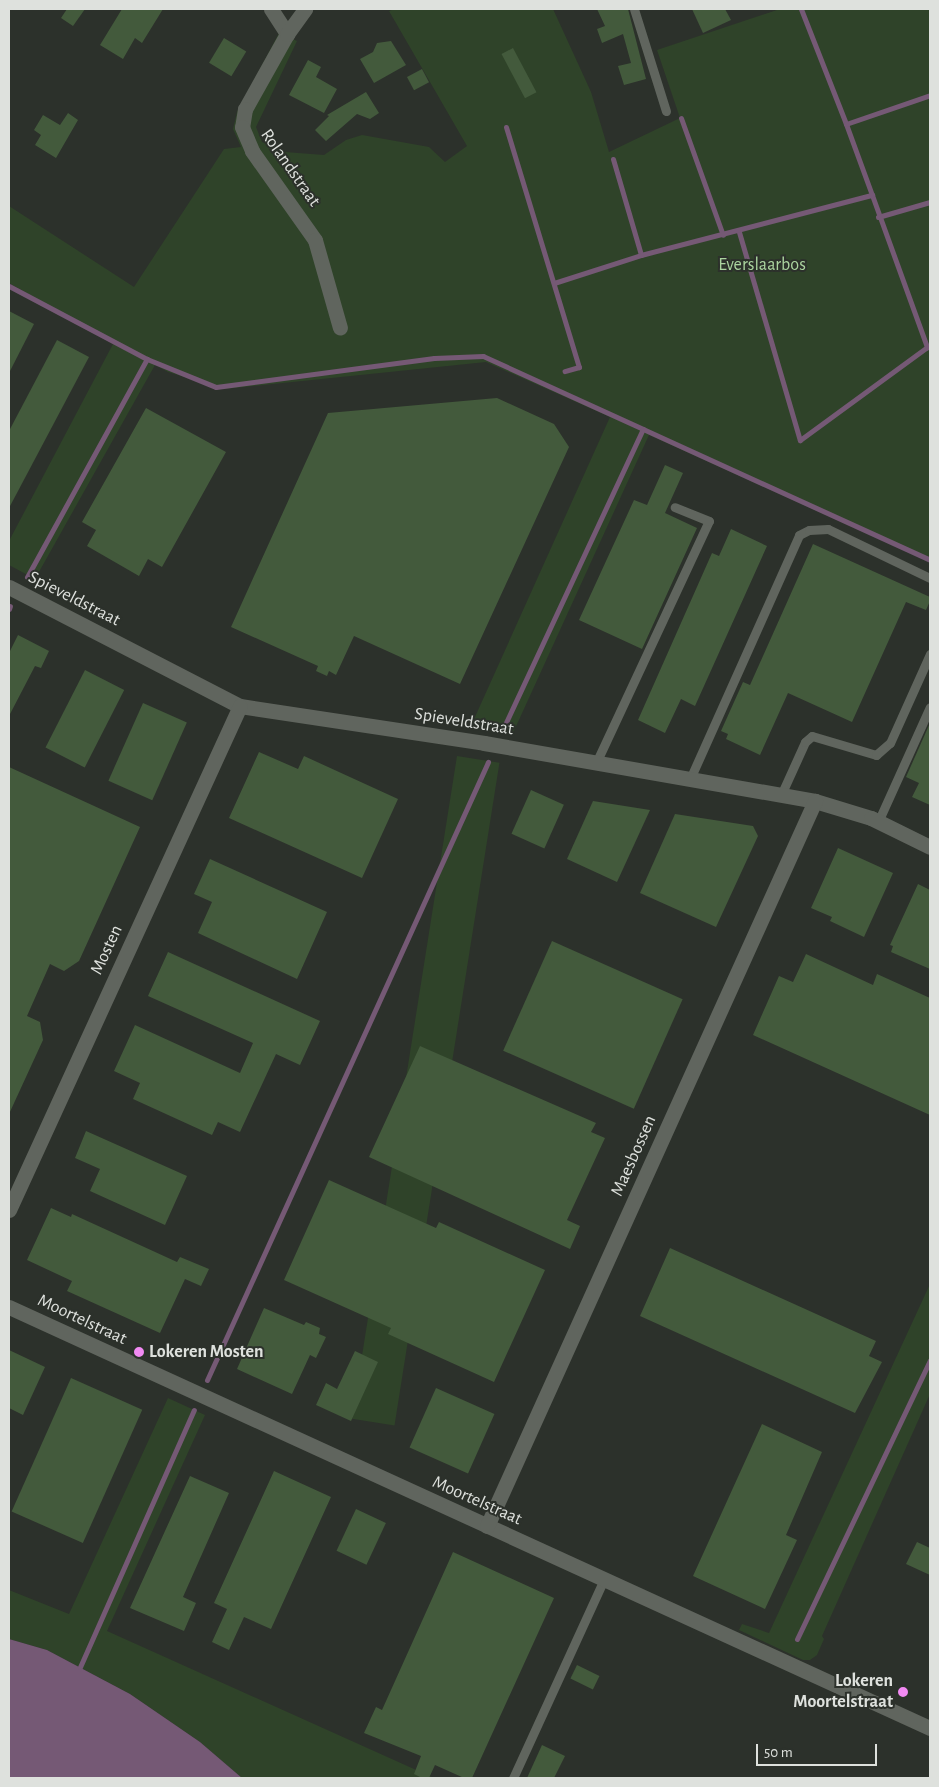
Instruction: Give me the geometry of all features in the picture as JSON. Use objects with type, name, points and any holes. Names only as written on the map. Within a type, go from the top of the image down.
[{"type":"street","points":[[271,9],[287,34]]},
{"type":"street","name":"Rolandstraat","points":[[305,9],[287,34],[245,109],[242,127],[252,152],[315,240],[340,328]]},
{"type":"street","name":"Spieveldstraat","points":[[9,586],[240,706],[596,763],[781,795],[815,802],[878,822],[930,847]]},
{"type":"street","name":"Mosten","points":[[9,1210],[240,706]]},
{"type":"street","name":"Maesbossen","points":[[487,1526],[815,802]]},
{"type":"street","name":"Moortelstraat","points":[[9,1307],[930,1728]]},
{"type":"lane","points":[[634,9],[666,111]]},
{"type":"lane","points":[[596,763],[709,521],[675,507]]},
{"type":"lane","points":[[690,779],[799,535],[809,530],[828,530],[930,578]]},
{"type":"lane","points":[[781,795],[805,742],[812,736],[876,754],[890,743],[930,654]]},
{"type":"lane","points":[[878,822],[930,707]]},
{"type":"lane","points":[[512,1778],[604,1579]]},
{"type":"green space","name":"Everslaarbos","points":[[394,9],[553,9],[591,92],[609,152],[680,118],[657,50],[780,9],[930,9],[930,562],[649,435],[513,733],[470,728],[610,417],[486,362],[224,389],[168,372],[155,365],[35,579],[9,565],[9,541],[113,344],[151,363],[9,283],[9,206],[134,287],[224,149],[241,147],[233,129],[237,112],[279,33],[297,41],[256,127],[262,142],[285,152],[324,155],[346,140],[362,135],[429,147],[445,162],[467,146],[389,11]]},
{"type":"green space","points":[[457,756],[499,763],[395,1425],[352,1419]]},
{"type":"green space","points":[[930,1284],[930,1394],[822,1636],[824,1639],[817,1655],[810,1660],[803,1660],[739,1630],[742,1624],[769,1633]]},
{"type":"green space","points":[[168,1398],[205,1415],[107,1631],[434,1778],[242,1778],[200,1742],[130,1694],[47,1650],[9,1639],[9,1590],[69,1614]]},
{"type":"shaded area","points":[[9,1639],[47,1650],[130,1694],[200,1742],[242,1778],[9,1778]]},
{"type":"building","points":[[67,9],[85,9],[73,26],[61,18]]},
{"type":"building","points":[[122,9],[163,9],[142,43],[135,38],[123,59],[100,45]]},
{"type":"building","points":[[597,9],[628,9],[646,79],[624,85],[618,66],[631,63],[623,34],[602,43],[597,29],[605,26]]},
{"type":"building","points":[[692,9],[725,9],[731,20],[703,33]]},
{"type":"building","points":[[224,38],[246,51],[231,76],[209,63]]},
{"type":"building","points":[[391,41],[406,65],[374,83],[360,59],[373,52],[377,43]]},
{"type":"building","points":[[513,48],[536,92],[525,98],[502,54]]},
{"type":"building","points":[[308,60],[321,67],[316,77],[337,89],[324,113],[289,95]]},
{"type":"building","points":[[422,69],[429,82],[414,90],[407,77]]},
{"type":"building","points":[[366,92],[379,113],[370,119],[357,114],[326,141],[315,130],[329,116],[327,115]]},
{"type":"building","points":[[68,113],[78,120],[56,158],[35,145],[41,135],[34,130],[43,115],[60,125]]},
{"type":"building","points":[[9,311],[34,324],[9,373]]},
{"type":"building","points":[[57,340],[89,357],[9,508],[9,431]]},
{"type":"building","points":[[497,398],[554,424],[569,447],[460,684],[354,636],[336,675],[329,671],[327,676],[316,671],[318,666],[231,627],[328,413]]},
{"type":"building","points":[[146,408],[226,452],[162,567],[148,559],[139,576],[87,546],[96,530],[82,522]]},
{"type":"building","points":[[665,465],[683,473],[665,513],[697,528],[642,649],[579,620],[634,500],[647,505]]},
{"type":"building","points":[[731,529],[767,546],[695,706],[681,699],[665,733],[638,720],[712,553],[719,556]]},
{"type":"building","points":[[813,544],[930,597],[930,601],[926,610],[906,602],[852,722],[788,693],[760,755],[726,739],[728,734],[721,731],[743,682],[750,685]]},
{"type":"building","points":[[18,635],[49,651],[41,668],[35,666],[9,716],[9,653]]},
{"type":"building","points":[[85,670],[124,690],[85,767],[46,748]]},
{"type":"building","points":[[143,703],[187,723],[152,800],[108,781]]},
{"type":"building","points":[[930,723],[930,805],[912,797],[919,783],[906,777]]},
{"type":"building","points":[[259,752],[298,769],[304,756],[398,799],[362,878],[229,818]]},
{"type":"building","points":[[9,767],[140,827],[79,961],[64,971],[50,964],[27,1016],[40,1022],[43,1040],[9,1114]]},
{"type":"building","points":[[531,790],[564,805],[544,848],[511,834]]},
{"type":"building","points":[[593,801],[650,810],[617,882],[567,859]]},
{"type":"building","points":[[675,814],[753,826],[758,836],[716,927],[640,893]]},
{"type":"building","points":[[838,848],[893,873],[864,937],[830,921],[832,917],[811,908]]},
{"type":"building","points":[[210,859],[327,912],[297,979],[198,933],[212,902],[194,894]]},
{"type":"building","points":[[918,884],[930,890],[930,969],[891,952],[893,946],[890,945]]},
{"type":"building","points":[[552,941],[683,999],[634,1109],[503,1051]]},
{"type":"building","points":[[168,952],[320,1021],[300,1065],[276,1054],[240,1132],[218,1122],[212,1135],[133,1099],[140,1083],[114,1071],[135,1025],[240,1073],[253,1043],[148,996]]},
{"type":"building","points":[[806,954],[873,985],[877,974],[930,998],[930,1115],[753,1035],[779,976],[793,982]]},
{"type":"building","points":[[420,1046],[596,1123],[591,1132],[605,1138],[567,1220],[580,1226],[570,1249],[369,1157]]},
{"type":"building","points":[[86,1131],[187,1176],[165,1225],[90,1191],[100,1169],[75,1158]]},
{"type":"building","points":[[329,1180],[436,1228],[439,1222],[545,1270],[494,1382],[388,1334],[391,1328],[284,1280]]},
{"type":"building","points":[[51,1208],[71,1217],[72,1214],[177,1262],[180,1257],[209,1269],[201,1286],[185,1279],[160,1333],[67,1291],[72,1281],[27,1260]]},
{"type":"building","points":[[670,1248],[876,1341],[869,1356],[882,1362],[855,1413],[640,1316]]},
{"type":"building","points":[[264,1308],[304,1325],[306,1322],[320,1328],[319,1334],[326,1337],[316,1358],[310,1355],[292,1394],[237,1369]]},
{"type":"building","points":[[9,1350],[45,1367],[23,1415],[9,1408]]},
{"type":"building","points":[[355,1351],[378,1362],[351,1421],[316,1405],[326,1383],[337,1389]]},
{"type":"building","points":[[71,1378],[142,1410],[83,1543],[12,1511]]},
{"type":"building","points":[[436,1388],[494,1414],[468,1473],[410,1447]]},
{"type":"building","points":[[762,1424],[822,1452],[786,1535],[797,1540],[765,1609],[693,1576]]},
{"type":"building","points":[[274,1471],[331,1497],[271,1629],[244,1617],[229,1650],[212,1642],[227,1609],[214,1603]]},
{"type":"building","points":[[190,1476],[229,1493],[183,1597],[196,1603],[184,1631],[130,1608]]},
{"type":"building","points":[[356,1509],[386,1523],[366,1565],[337,1551]]},
{"type":"building","points":[[917,1542],[930,1548],[930,1575],[906,1564]]},
{"type":"building","points":[[453,1552],[554,1598],[472,1778],[464,1778],[435,1765],[429,1778],[422,1778],[414,1774],[421,1756],[364,1733],[376,1707],[382,1710]]},
{"type":"building","points":[[577,1665],[599,1676],[593,1689],[570,1678]]},
{"type":"building","points":[[542,1745],[565,1756],[554,1778],[527,1778]]},
{"type":"waterway","points":[[801,9],[846,124]]},
{"type":"waterway","points":[[554,283],[641,255],[872,195],[846,124],[930,95]]},
{"type":"waterway","points":[[681,118],[723,235]]},
{"type":"waterway","points":[[506,127],[579,367],[565,371]]},
{"type":"waterway","points":[[613,159],[641,255]]},
{"type":"waterway","points":[[872,195],[927,347]]},
{"type":"waterway","points":[[878,217],[930,202]]},
{"type":"waterway","points":[[739,232],[800,440],[930,345]]},
{"type":"waterway","points":[[9,286],[147,359]]},
{"type":"waterway","points":[[27,577],[147,359],[216,387],[434,358],[483,356],[643,429]]},
{"type":"waterway","points":[[502,731],[643,429],[930,560]]},
{"type":"waterway","points":[[207,1380],[488,762]]},
{"type":"waterway","points":[[797,1639],[930,1360]]},
{"type":"waterway","points":[[80,1667],[194,1410]]},
{"type":"place","name":"Lokeren Mosten","points":[[139,1352]]},
{"type":"place","name":"Lokeren Moortelstraat","points":[[903,1692]]}]
